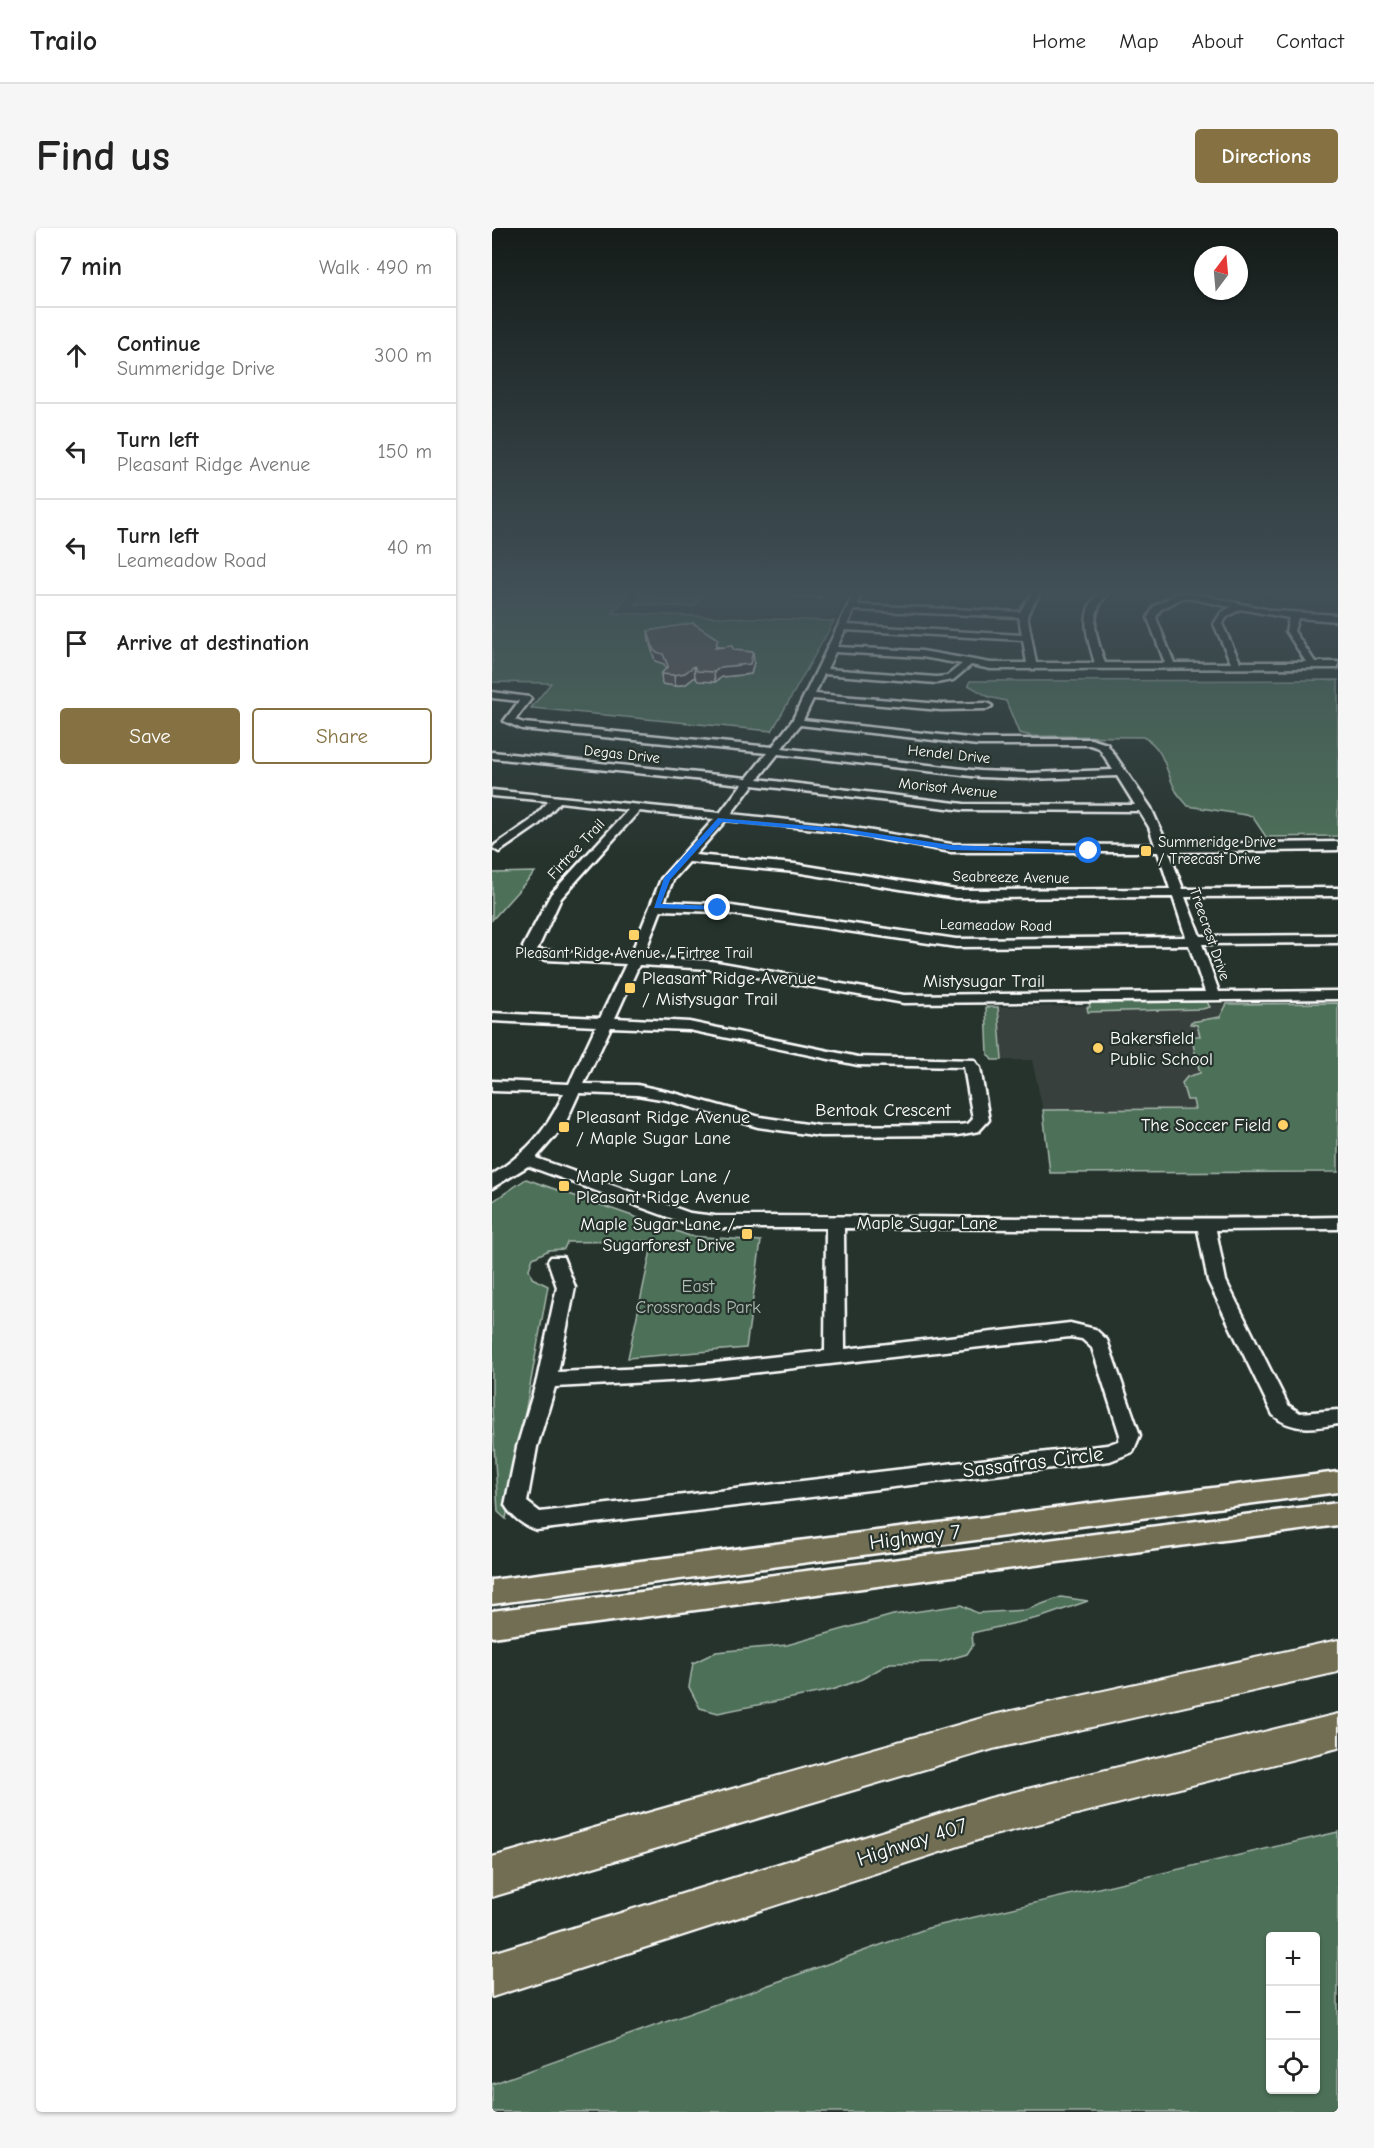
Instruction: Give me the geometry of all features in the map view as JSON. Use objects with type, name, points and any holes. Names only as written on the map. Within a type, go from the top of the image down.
[{"type":"highway","points":[[492,1877],[993,1732],[1338,1656]]},
{"type":"highway","name":"Highway 407","points":[[492,1976],[990,1817],[1338,1731]]},
{"type":"main road","name":"Highway 7","points":[[492,1592],[1338,1482]]},
{"type":"main road","name":"Highway 7","points":[[492,1624],[1338,1514]]},
{"type":"main road","points":[[492,1576],[549,1586]]},
{"type":"street","points":[[492,1183],[526,1160],[556,1126],[576,1088],[634,961],[667,879],[722,818],[797,722],[816,681]]},
{"type":"street","points":[[492,695],[534,696]]},
{"type":"street","name":"Hendel Drive","points":[[517,696],[526,699],[509,721],[514,725],[868,759],[980,774],[1030,776],[1120,773]]},
{"type":"street","points":[[809,696],[942,706],[987,706]]},
{"type":"street","name":"Treecrest Drive","points":[[797,722],[978,742],[1097,743],[1108,751],[1120,773],[1145,808],[1180,894],[1214,997]]},
{"type":"street","name":"Degas Drive","points":[[492,755],[750,782]]},
{"type":"street","name":"Morisot Avenue","points":[[750,782],[964,807],[1145,808]]},
{"type":"street","points":[[492,793],[830,829],[951,848],[1338,846]]},
{"type":"street","points":[[499,848],[534,823],[556,800]]},
{"type":"street","name":"Firtree Trail","points":[[634,961],[546,956],[530,952],[530,947],[555,897],[636,808]]},
{"type":"street","name":"Seabreeze Avenue","points":[[686,858],[795,868],[956,894],[1338,892]]},
{"type":"street","name":"Leameadow Road","points":[[657,906],[718,908],[956,944],[1338,939]]},
{"type":"street","name":"Mistysugar Trail","points":[[634,961],[711,965],[904,999],[1338,995]]},
{"type":"street","points":[[492,1017],[605,1021]]},
{"type":"street","name":"Bentoak Crescent","points":[[576,1088],[637,1090],[669,1096],[758,1122],[820,1131],[958,1130],[974,1128],[981,1120],[972,1068],[969,1063],[858,1061],[689,1026],[605,1021]]},
{"type":"street","points":[[492,1086],[576,1088]]},
{"type":"street","name":"Maple Sugar Lane","points":[[526,1160],[687,1218],[715,1222],[835,1224],[1069,1222],[1206,1225],[1338,1223]]},
{"type":"street","points":[[835,1224],[835,1358]]},
{"type":"street","points":[[1206,1225],[1217,1281],[1280,1410],[1287,1417],[1308,1421],[1338,1417]]},
{"type":"street","name":"Sassafras Circle","points":[[547,1380],[688,1373],[1070,1330],[1088,1334],[1100,1345],[1130,1435],[1126,1446],[1110,1453],[536,1521],[516,1505],[527,1447],[547,1380],[566,1287],[557,1261]]},
{"type":"shaded area","name":"Bakersfield Public School","points":[[1227,1004],[1220,1017],[1196,1020],[1190,1025],[1197,1025],[1200,1036],[1191,1036],[1203,1081],[1193,1099],[1196,1110],[1043,1110],[1032,1060],[1002,1060],[998,1007]]},
{"type":"green space","points":[[800,681],[772,731],[531,708],[551,683],[492,682]]},
{"type":"green space","points":[[970,681],[1338,681],[1338,836],[1266,837],[1252,816],[1188,806],[1176,791],[1156,747],[1143,737],[1032,736],[1019,733],[1006,701],[989,697],[968,685]]},
{"type":"green space","points":[[535,872],[492,920],[492,873]]},
{"type":"green space","points":[[1207,1002],[1210,1007],[1202,1009],[1088,1012],[1087,1007],[1090,1007],[1089,1003]]},
{"type":"green space","points":[[1338,1003],[1338,1172],[1050,1173],[1043,1110],[1195,1109],[1193,1100],[1187,1100],[1182,1083],[1187,1077],[1200,1073],[1191,1036],[1200,1036],[1197,1025],[1190,1024],[1191,1022],[1220,1017],[1227,1004]]},
{"type":"green space","points":[[986,1007],[998,1007],[1002,1060],[992,1060],[988,1055]]},
{"type":"green space","name":"East Crossroads Park","points":[[526,1179],[690,1236],[761,1241],[746,1348],[628,1358],[653,1241],[567,1242],[564,1249],[549,1250],[533,1258],[529,1269],[532,1278],[548,1286],[506,1519],[498,1512],[492,1410],[492,1202]]},
{"type":"green space","points":[[1061,1597],[1088,1601],[1042,1617],[972,1633],[973,1645],[967,1654],[940,1662],[890,1663],[862,1679],[832,1690],[718,1713],[700,1708],[689,1687],[693,1663],[716,1652],[787,1645],[893,1615],[961,1605],[977,1613],[1026,1610]]},
{"type":"green space","points":[[1338,1832],[1338,2112],[492,2112],[492,2084],[928,1928]]},
{"type":"place","name":"Summeridge Drive / Treecast Drive","points":[[1146,851]]},
{"type":"place","name":"Pleasant Ridge Avenue / Firtree Trail","points":[[634,935]]},
{"type":"place","name":"Pleasant Ridge Avenue / Mistysugar Trail","points":[[630,988]]},
{"type":"place","name":"Bakersfield Public School","points":[[1098,1048]]},
{"type":"place","name":"The Soccer Field","points":[[1283,1125]]},
{"type":"place","name":"Pleasant Ridge Avenue / Maple Sugar Lane","points":[[564,1127]]},
{"type":"place","name":"Maple Sugar Lane / Pleasant Ridge Avenue","points":[[564,1186]]},
{"type":"place","name":"Maple Sugar Lane / Sugarforest Drive","points":[[747,1234]]},
{"type":"route","points":[[718,908],[657,906],[667,879],[720,820],[830,829],[951,848],[1089,851]]}]
